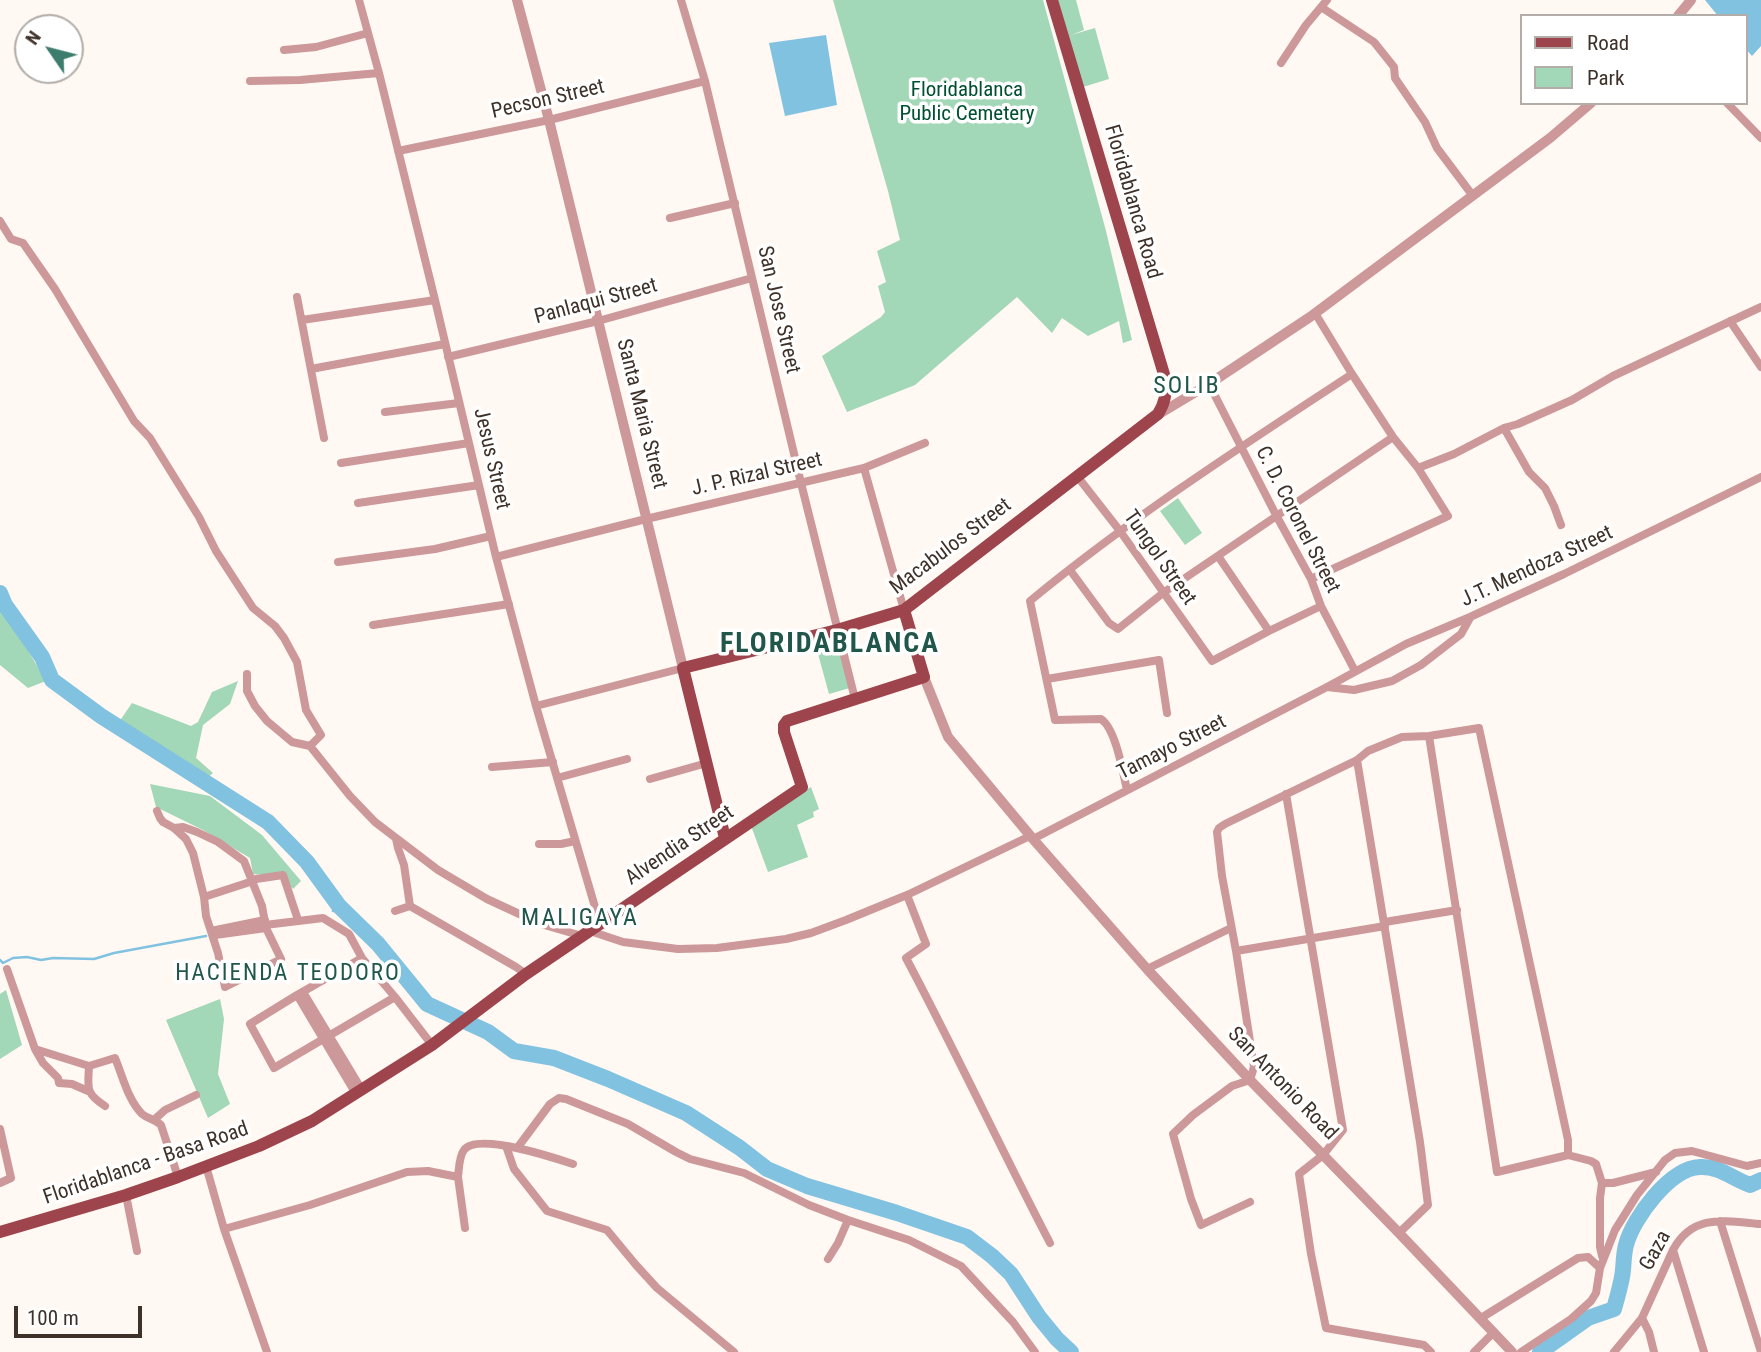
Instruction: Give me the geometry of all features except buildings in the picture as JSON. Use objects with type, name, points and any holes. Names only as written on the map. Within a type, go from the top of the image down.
[{"type":"main road","name":"Floridablanca Road","points":[[1052,0],[1166,381],[1167,396],[1158,414]]},
{"type":"main road","name":"Macabulos Street","points":[[683,668],[837,630],[904,610],[1158,414]]},
{"type":"main road","points":[[855,699],[924,677],[904,610]]},
{"type":"main road","name":"Santa Maria Street","points":[[683,668],[725,838]]},
{"type":"main road","name":"Alvendia Street","points":[[478,1011],[526,974],[802,787],[784,732],[785,725],[791,719],[855,699]]},
{"type":"main road","name":"Floridablanca - Basa Road","points":[[0,1232],[126,1195],[259,1146],[301,1126],[359,1092],[478,1011]]},
{"type":"street","name":"Jesus Street","points":[[359,0],[379,72],[496,557],[575,841],[583,935]]},
{"type":"street","name":"Santa Maria Street","points":[[517,0],[549,120],[683,668]]},
{"type":"street","name":"San Jose Street","points":[[681,0],[705,81],[855,699]]},
{"type":"street","points":[[1680,14],[1691,0]]},
{"type":"street","points":[[1281,63],[1306,25],[1324,4],[1374,42],[1394,67],[1395,78],[1425,122],[1437,148],[1473,196]]},
{"type":"street","points":[[284,50],[316,47],[368,33]]},
{"type":"street","points":[[250,81],[300,80],[379,72]]},
{"type":"street","name":"Pecson Street","points":[[398,152],[549,120],[705,81]]},
{"type":"street","points":[[1158,414],[1209,384],[1315,313],[1550,138],[1589,105]]},
{"type":"street","points":[[1729,105],[1761,138]]},
{"type":"street","points":[[670,218],[734,203]]},
{"type":"street","points":[[0,221],[11,239],[23,243],[55,289],[134,421],[150,438],[200,517],[216,551],[253,608],[275,626],[284,638],[297,662],[306,710],[321,735],[310,746],[292,741],[267,721],[247,691],[247,674]]},
{"type":"street","name":"Panlaqui Street","points":[[448,357],[598,321],[752,278]]},
{"type":"street","points":[[297,297],[324,438]]},
{"type":"street","points":[[302,320],[435,300]]},
{"type":"street","points":[[1418,468],[1572,400],[1613,376],[1761,307]]},
{"type":"street","points":[[1311,579],[1448,516],[1418,468],[1393,437],[1315,313]]},
{"type":"street","points":[[1730,321],[1761,367]]},
{"type":"street","points":[[311,369],[445,344]]},
{"type":"street","points":[[1127,790],[1106,722],[1101,719],[1055,720],[1030,601],[1120,531],[1352,374]]},
{"type":"street","name":"C. D. Coronel Street","points":[[1209,384],[1311,579],[1321,606],[1355,671]]},
{"type":"street","points":[[385,412],[459,402]]},
{"type":"street","points":[[1504,428],[1529,472],[1545,488],[1561,525]]},
{"type":"street","points":[[1070,570],[1109,623],[1118,629],[1163,593],[1393,437]]},
{"type":"street","points":[[341,463],[469,443]]},
{"type":"street","name":"J. P. Rizal Street","points":[[496,557],[864,467],[925,443]]},
{"type":"street","points":[[864,467],[904,610]]},
{"type":"street","name":"Tungol Street","points":[[1077,476],[1120,531],[1212,661],[1269,631]]},
{"type":"street","name":"J.T. Mendoza Street","points":[[1327,688],[1406,644],[1623,546],[1761,477]]},
{"type":"street","points":[[358,503],[479,485]]},
{"type":"street","points":[[338,562],[435,549],[491,536]]},
{"type":"street","points":[[1218,556],[1269,631],[1321,606]]},
{"type":"street","points":[[373,625],[509,604]]},
{"type":"street","points":[[1327,688],[1354,690],[1392,681],[1420,665],[1461,634],[1470,617]]},
{"type":"street","points":[[1047,679],[1159,660],[1167,713]]},
{"type":"street","name":"Macabulos Street","points":[[536,706],[683,668]]},
{"type":"street","name":"San Antonio Road","points":[[924,677],[948,737],[1032,837],[1147,969],[1250,1080],[1512,1352]]},
{"type":"street","name":"Tamayo Street","points":[[310,746],[349,796],[375,822],[438,870],[487,899],[541,924],[583,935],[677,948],[717,948],[811,933],[907,895],[1032,837],[1327,688]]},
{"type":"street","points":[[1250,1202],[1201,1225],[1173,1134],[1232,1086],[1250,1080],[1254,1067],[1217,832],[1219,828],[1286,793],[1357,760],[1368,751],[1402,737],[1429,736],[1479,728],[1568,1140],[1568,1155]]},
{"type":"street","points":[[1429,736],[1497,1172],[1568,1155],[1596,1164],[1602,1183],[1600,1198],[1603,1259]]},
{"type":"street","points":[[557,778],[627,759]]},
{"type":"street","points":[[1357,760],[1428,1205],[1399,1233]]},
{"type":"street","points":[[492,767],[553,762]]},
{"type":"street","points":[[650,779],[707,763]]},
{"type":"street","points":[[1286,793],[1343,1130],[1323,1154],[1299,1174],[1326,1328],[1424,1345],[1431,1352]]},
{"type":"street","points":[[157,811],[163,822],[186,839],[193,853],[225,988],[281,959],[265,924],[262,906],[244,861],[218,842],[197,832],[183,827],[174,828]]},
{"type":"street","points":[[396,839],[404,864],[410,906]]},
{"type":"street","points":[[539,844],[575,841]]},
{"type":"street","points":[[204,897],[256,879],[283,875],[298,920]]},
{"type":"street","points":[[907,895],[926,944],[906,958],[1050,1243]]},
{"type":"street","points":[[395,911],[410,906],[526,974]]},
{"type":"street","points":[[1236,951],[1457,910]]},
{"type":"street","points":[[212,933],[323,918],[349,934],[362,958],[436,1042]]},
{"type":"street","points":[[1147,969],[1231,928]]},
{"type":"street","points":[[362,958],[250,1024],[274,1068],[395,997]]},
{"type":"street","points":[[7,969],[35,1049],[43,1063],[58,1077],[59,1083],[72,1084],[88,1091],[105,1106]]},
{"type":"street","points":[[300,994],[359,1092]]},
{"type":"street","points":[[35,1049],[89,1066],[115,1058],[133,1103],[144,1117],[155,1119],[161,1125],[178,1177]]},
{"type":"street","points":[[88,1091],[89,1066]]},
{"type":"street","points":[[155,1119],[164,1110],[196,1095]]},
{"type":"street","points":[[518,1147],[550,1104],[559,1098],[566,1099],[628,1124],[690,1159],[744,1173],[810,1205],[909,1240],[961,1266],[1013,1322],[1035,1352]]},
{"type":"street","points":[[0,1129],[11,1178],[0,1183]]},
{"type":"street","points":[[465,1228],[458,1177],[461,1158],[469,1146],[492,1144],[518,1147],[573,1164]]},
{"type":"street","points":[[506,1146],[514,1169],[547,1211],[607,1230],[657,1288],[734,1352]]},
{"type":"street","points":[[1521,1352],[1571,1319],[1591,1301],[1596,1293],[1600,1268],[1615,1230],[1637,1195],[1665,1160],[1675,1153],[1692,1151],[1747,1166],[1761,1163]]},
{"type":"street","points":[[206,1166],[267,1352]]},
{"type":"street","points":[[225,1228],[310,1205],[407,1172],[428,1171],[458,1177]]},
{"type":"street","points":[[1602,1183],[1614,1183],[1656,1172]]},
{"type":"street","points":[[126,1195],[137,1251]]},
{"type":"street","points":[[828,1259],[848,1220]]},
{"type":"street","points":[[1720,1221],[1761,1352]]},
{"type":"street","name":"Gaza","points":[[1614,1352],[1642,1318],[1673,1250],[1690,1229],[1704,1222],[1761,1224]]},
{"type":"street","points":[[1673,1250],[1704,1352]]},
{"type":"street","points":[[1481,1318],[1578,1258],[1588,1257],[1600,1268]]},
{"type":"street","points":[[1642,1318],[1654,1352]]},
{"type":"street","points":[[1474,1352],[1494,1332]]},
{"type":"green space","name":"Floridablanca Public Cemetery","points":[[833,0],[1043,0],[1106,231],[1132,340],[1123,343],[1119,321],[1088,336],[1062,318],[1052,333],[1017,297],[915,385],[847,412],[822,356],[885,312],[878,286],[886,282],[877,251],[900,240]]},
{"type":"green space","points":[[1058,0],[1076,0],[1084,30],[1071,35],[1095,28],[1109,79],[1083,87]]},
{"type":"green space","points":[[1178,498],[1202,533],[1185,545],[1160,511]]},
{"type":"green space","points":[[0,603],[46,681],[28,688],[0,665]]},
{"type":"green space","points":[[839,636],[853,687],[829,694],[815,643]]},
{"type":"green space","points":[[238,681],[230,704],[203,725],[196,758],[213,773],[206,779],[119,722],[132,703],[191,726],[198,722],[212,692]]},
{"type":"green space","points":[[150,784],[210,796],[262,835],[301,881],[293,889],[277,873],[253,874],[250,858],[203,830],[156,807]]},
{"type":"green space","points":[[811,787],[819,809],[813,812],[814,817],[797,825],[808,857],[768,872],[750,823]]},
{"type":"green space","points":[[6,990],[22,1045],[0,1059],[0,994]]},
{"type":"green space","points":[[220,999],[224,1019],[218,1074],[230,1104],[208,1118],[166,1020]]},
{"type":"water","points":[[1705,0],[1761,0],[1761,46],[1752,56],[1747,50],[1747,14],[1716,14]]},
{"type":"water","points":[[826,35],[837,105],[785,116],[769,43]]},
{"type":"waterway","points":[[0,593],[5,605],[42,657],[52,680],[101,716],[268,822],[307,862],[339,906],[378,944],[427,1004],[488,1032],[514,1051],[554,1058],[686,1113],[767,1169],[807,1186],[967,1237],[1011,1274],[1039,1317],[1071,1352]]},
{"type":"waterway","points":[[333,911],[339,906]]},
{"type":"waterway","points":[[0,960],[3,963],[13,958],[27,957],[41,960],[94,959],[206,936]]},
{"type":"waterway","points":[[1540,1352],[1588,1318],[1614,1309],[1630,1234],[1654,1196],[1665,1185],[1688,1170],[1700,1167],[1720,1171],[1750,1185],[1761,1180]]},
{"type":"district","name":"SOLIB","points":[[1187,387]]},
{"type":"district","name":"FLORIDABLANCA","points":[[830,645]]},
{"type":"district","name":"MALIGAYA","points":[[580,919]]},
{"type":"district","name":"HACIENDA TEODORO","points":[[288,974]]}]
